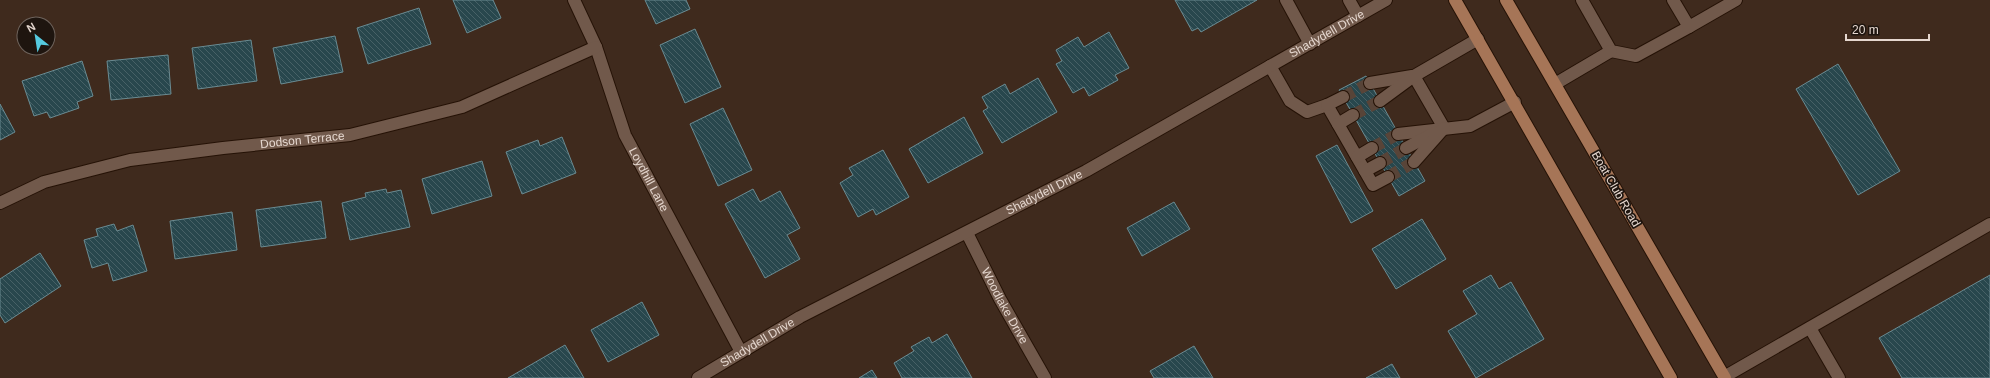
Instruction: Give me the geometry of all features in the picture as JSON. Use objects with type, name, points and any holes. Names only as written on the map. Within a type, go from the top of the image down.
[{"type":"main road","points":[[1455,0],[1515,102],[1671,378]]},
{"type":"main road","name":"Boat Club Road","points":[[1506,0],[1725,378]]},
{"type":"street","name":"Loydhill Lane","points":[[574,0],[596,47],[625,135],[741,352]]},
{"type":"street","points":[[1286,0],[1310,44]]},
{"type":"street","points":[[1349,0],[1358,16]]},
{"type":"street","name":"Shadydell Drive","points":[[698,378],[800,317],[1086,171],[1386,0]]},
{"type":"street","points":[[1582,0],[1611,51]]},
{"type":"street","points":[[1673,0],[1689,27]]},
{"type":"street","points":[[1555,84],[1611,51],[1636,56],[1736,0]]},
{"type":"street","points":[[1380,101],[1414,76],[1478,39]]},
{"type":"street","name":"Dodson Terrace","points":[[0,203],[44,182],[130,160],[223,148],[350,135],[462,107],[596,47]]},
{"type":"street","points":[[1270,66],[1290,101],[1307,112],[1328,105],[1343,97]]},
{"type":"street","points":[[1370,82],[1414,76]]},
{"type":"street","points":[[1414,76],[1444,128]]},
{"type":"street","points":[[1398,134],[1470,126],[1515,102]]},
{"type":"street","points":[[1328,105],[1373,185],[1388,177]]},
{"type":"street","points":[[1338,124],[1353,115]]},
{"type":"street","points":[[1406,148],[1444,128]]},
{"type":"street","points":[[1414,162],[1444,128]]},
{"type":"street","points":[[1357,157],[1372,148]]},
{"type":"street","points":[[1365,171],[1380,163]]},
{"type":"street","points":[[1725,378],[1990,224]]},
{"type":"street","name":"Woodlake Drive","points":[[967,233],[1000,299],[1045,378]]},
{"type":"street","points":[[1810,328],[1839,378]]},
{"type":"building","points":[[453,0],[493,0],[501,18],[467,33]]},
{"type":"building","points":[[645,0],[686,0],[690,9],[656,24]]},
{"type":"building","points":[[1175,0],[1257,0],[1201,32],[1198,28],[1192,31]]},
{"type":"building","points":[[419,8],[431,44],[368,64],[357,28]]},
{"type":"building","points":[[695,29],[721,87],[685,103],[660,45]]},
{"type":"building","points":[[1109,32],[1129,68],[1115,75],[1118,80],[1089,96],[1084,87],[1073,93],[1056,64],[1062,61],[1056,50],[1078,37],[1084,47]]},
{"type":"building","points":[[335,36],[343,72],[281,84],[273,48]]},
{"type":"building","points":[[251,40],[257,81],[198,89],[192,48]]},
{"type":"building","points":[[168,55],[171,94],[111,100],[107,61]]},
{"type":"building","points":[[82,61],[93,96],[77,102],[79,108],[50,118],[47,112],[34,116],[22,81]]},
{"type":"building","points":[[1838,64],[1900,171],[1858,195],[1796,89]]},
{"type":"building","points":[[1366,76],[1425,181],[1399,196],[1339,90]]},
{"type":"building","points":[[1038,78],[1057,112],[1002,143],[983,111],[988,108],[982,97],[1005,84],[1010,94]]},
{"type":"building","points":[[0,104],[15,132],[0,140]]},
{"type":"building","points":[[723,108],[752,170],[718,186],[690,124]]},
{"type":"building","points":[[964,117],[983,153],[928,183],[909,149]]},
{"type":"building","points":[[562,137],[576,173],[522,194],[506,152],[538,140],[540,146]]},
{"type":"building","points":[[1337,145],[1373,211],[1351,223],[1316,156]]},
{"type":"building","points":[[883,150],[909,197],[876,215],[873,209],[858,217],[840,183],[853,175],[849,168]]},
{"type":"building","points":[[482,161],[492,196],[432,214],[422,179]]},
{"type":"building","points":[[386,189],[387,193],[401,190],[410,227],[350,240],[342,203],[366,197],[365,193]]},
{"type":"building","points":[[753,189],[760,202],[780,191],[800,228],[787,235],[800,259],[765,278],[725,204]]},
{"type":"building","points":[[321,201],[326,238],[261,247],[256,210]]},
{"type":"building","points":[[1174,202],[1190,229],[1142,256],[1127,228]]},
{"type":"building","points":[[232,212],[237,250],[175,259],[170,221]]},
{"type":"building","points":[[1422,219],[1446,259],[1396,289],[1372,249]]},
{"type":"building","points":[[114,224],[117,231],[133,225],[147,271],[113,281],[108,263],[92,268],[84,240],[98,236],[96,229]]},
{"type":"building","points":[[40,253],[61,286],[5,323],[0,315],[0,279]]},
{"type":"building","points":[[1491,275],[1499,289],[1511,282],[1544,339],[1476,378],[1448,331],[1477,314],[1463,291]]},
{"type":"building","points":[[1990,275],[1990,378],[1902,378],[1879,338]]},
{"type":"building","points":[[642,302],[659,335],[608,362],[591,330]]},
{"type":"building","points":[[947,334],[972,378],[902,378],[894,363],[914,351],[911,347],[929,337],[932,343]]},
{"type":"building","points":[[565,345],[584,378],[508,378]]},
{"type":"building","points":[[1194,346],[1213,378],[1154,378],[1150,371]]},
{"type":"building","points":[[1392,364],[1400,378],[1366,378]]},
{"type":"building","points":[[872,370],[877,378],[859,378]]},
{"type":"tunnel","points":[[1343,97],[1370,83]]},
{"type":"tunnel","points":[[1353,115],[1380,101]]},
{"type":"tunnel","points":[[1372,148],[1398,134]]},
{"type":"tunnel","points":[[1380,163],[1406,148]]},
{"type":"tunnel","points":[[1388,177],[1414,162]]}]
